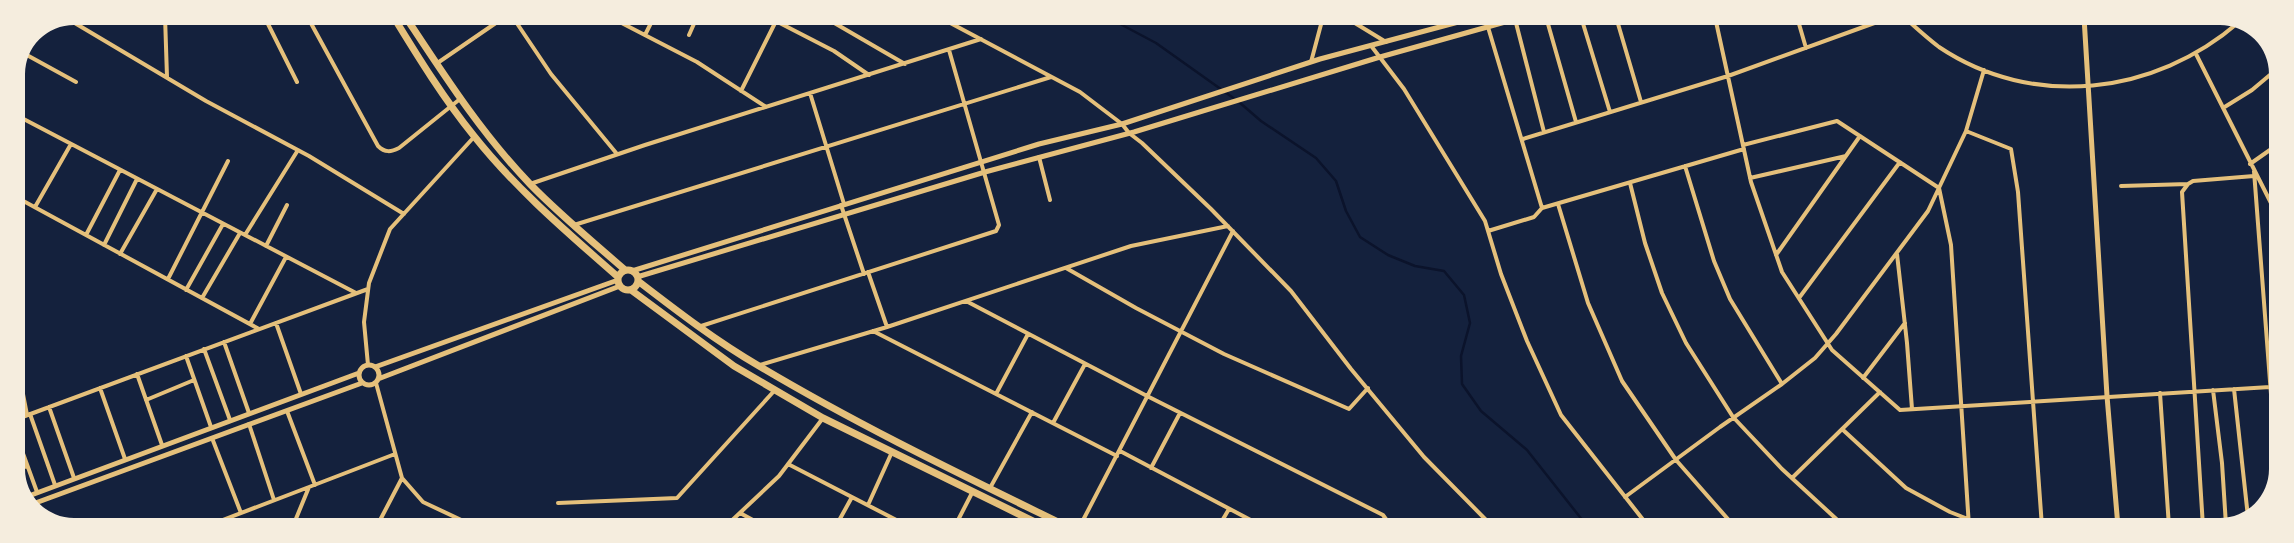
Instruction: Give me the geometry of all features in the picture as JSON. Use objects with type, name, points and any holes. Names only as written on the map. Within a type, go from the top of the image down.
[{"type":"highway","points":[[399,25],[426,69],[474,137],[551,219],[626,290],[630,290],[734,366],[823,418],[1027,518]]},
{"type":"highway","points":[[411,25],[482,130],[530,184],[574,225],[633,275],[698,326],[758,366],[852,420],[1048,518]]},
{"type":"highway","points":[[618,281],[633,275]]},
{"type":"highway","points":[[630,290],[634,288],[633,275]]},
{"type":"street","points":[[78,25],[298,150],[404,214]]},
{"type":"street","points":[[165,25],[167,77]]},
{"type":"street","points":[[268,25],[297,82]]},
{"type":"street","points":[[312,25],[378,146],[383,150],[389,152],[399,148],[451,104],[460,100]]},
{"type":"street","points":[[436,64],[493,25]]},
{"type":"street","points":[[518,25],[551,74],[617,154]]},
{"type":"street","points":[[627,25],[697,62],[766,107]]},
{"type":"street","points":[[645,35],[650,25]]},
{"type":"street","points":[[688,35],[693,25]]},
{"type":"street","points":[[742,91],[774,25]]},
{"type":"street","points":[[784,25],[834,51],[869,75]]},
{"type":"street","points":[[838,25],[905,64]]},
{"type":"street","points":[[955,25],[1080,92],[1122,124],[1129,133],[1142,143],[1228,226],[1291,291],[1424,457],[1484,518]]},
{"type":"street","points":[[1311,62],[1321,25]]},
{"type":"street","points":[[1358,25],[1387,42]]},
{"type":"street","points":[[633,275],[982,161],[1039,144],[1122,124],[1311,62],[1448,25]]},
{"type":"street","points":[[633,275],[845,216],[985,172],[1129,133],[1380,57],[1496,25]]},
{"type":"street","points":[[1516,25],[1544,132]]},
{"type":"street","points":[[1548,25],[1576,122]]},
{"type":"street","points":[[1583,25],[1610,112]]},
{"type":"street","points":[[1618,25],[1641,102]]},
{"type":"street","points":[[1717,25],[1750,178],[1782,272],[1832,350],[1900,410],[2269,387]]},
{"type":"street","points":[[1799,25],[1806,48]]},
{"type":"street","points":[[1522,139],[1728,76],[1869,25]]},
{"type":"street","points":[[1913,25],[1939,47],[1984,70],[2018,81],[2053,86],[2088,87],[2144,77],[2196,54],[2233,27]]},
{"type":"street","points":[[2084,25],[2107,396],[2117,518]]},
{"type":"street","points":[[1488,27],[1542,208]]},
{"type":"street","points":[[530,184],[617,154],[981,39]]},
{"type":"street","points":[[1372,46],[1404,89],[1485,220],[1501,274],[1527,341],[1562,415],[1642,518]]},
{"type":"street","points":[[698,326],[996,231],[999,225],[949,50]]},
{"type":"street","points":[[2196,54],[2269,200]]},
{"type":"street","points":[[29,56],[76,82]]},
{"type":"street","points":[[1625,497],[1733,417],[1782,384],[1815,358],[1828,343],[1928,211],[1966,131],[1984,70]]},
{"type":"street","points":[[2223,108],[2252,90],[2269,76]]},
{"type":"street","points":[[574,225],[1051,77]]},
{"type":"street","points":[[810,93],[827,147],[845,216],[887,327]]},
{"type":"street","points":[[25,120],[356,293]]},
{"type":"street","points":[[1488,231],[1534,217],[1542,208],[1630,183],[1743,147],[1837,121],[1939,188],[1951,245],[1968,518]]},
{"type":"street","points":[[1966,131],[2011,149],[2018,192],[2041,518]]},
{"type":"street","points":[[1776,254],[1860,136]]},
{"type":"street","points":[[368,365],[364,322],[368,289],[390,229],[474,137]]},
{"type":"street","points":[[36,207],[71,144]]},
{"type":"street","points":[[202,298],[298,150]]},
{"type":"street","points":[[2250,164],[2269,151]]},
{"type":"street","points":[[1750,178],[1846,156]]},
{"type":"street","points":[[1039,157],[1050,200]]},
{"type":"street","points":[[168,279],[228,161]]},
{"type":"street","points":[[1799,298],[1900,162]]},
{"type":"street","points":[[1685,166],[1712,253],[1730,299],[1782,384]]},
{"type":"street","points":[[86,235],[120,170]]},
{"type":"street","points":[[2254,171],[2269,374]]},
{"type":"street","points":[[2202,518],[2182,192],[2193,181],[2254,176]]},
{"type":"street","points":[[104,244],[138,179]]},
{"type":"street","points":[[1630,183],[1645,243],[1662,292],[1686,343],[1733,417],[1792,478],[1836,518]]},
{"type":"street","points":[[2120,186],[2188,184]]},
{"type":"street","points":[[120,254],[156,189]]},
{"type":"street","points":[[25,202],[259,329]]},
{"type":"street","points":[[1558,204],[1588,303],[1622,381],[1676,460],[1727,518]]},
{"type":"street","points":[[266,246],[287,205]]},
{"type":"street","points":[[186,290],[223,224]]},
{"type":"street","points":[[758,366],[887,327],[1130,246],[1228,226]]},
{"type":"street","points":[[1084,518],[1149,397],[1233,231]]},
{"type":"street","points":[[1897,254],[1912,409]]},
{"type":"street","points":[[250,324],[286,257]]},
{"type":"street","points":[[1066,268],[1224,354],[1349,409],[1368,388]]},
{"type":"street","points":[[32,494],[359,373],[364,366],[375,367],[618,281]]},
{"type":"street","points":[[38,502],[362,383],[369,386],[618,281]]},
{"type":"street","points":[[25,415],[368,289]]},
{"type":"street","points":[[966,301],[1180,413],[1383,515],[1385,518]]},
{"type":"street","points":[[276,323],[301,394]]},
{"type":"street","points":[[1864,378],[1905,324]]},
{"type":"street","points":[[873,331],[1053,423],[1151,468],[1246,518]]},
{"type":"street","points":[[996,394],[1028,334]]},
{"type":"street","points":[[224,342],[249,413]]},
{"type":"street","points":[[204,349],[230,420]]},
{"type":"street","points":[[186,356],[211,427]]},
{"type":"street","points":[[1053,423],[1085,364]]},
{"type":"street","points":[[375,367],[378,370],[377,381],[402,478],[423,502],[455,518]]},
{"type":"street","points":[[359,373],[362,383]]},
{"type":"street","points":[[137,374],[162,446]]},
{"type":"street","points":[[146,400],[194,380]]},
{"type":"street","points":[[100,388],[125,459]]},
{"type":"street","points":[[2234,389],[2247,509]]},
{"type":"street","points":[[558,503],[672,500],[677,498],[775,390]]},
{"type":"street","points":[[2213,390],[2222,463],[2226,518]]},
{"type":"street","points":[[1792,478],[1880,392]]},
{"type":"street","points":[[2160,393],[2167,518]]},
{"type":"street","points":[[25,400],[28,414],[55,485]]},
{"type":"street","points":[[49,407],[74,478]]},
{"type":"street","points":[[287,411],[315,485]]},
{"type":"street","points":[[990,488],[1032,412]]},
{"type":"street","points":[[1151,468],[1180,413]]},
{"type":"street","points":[[735,518],[779,476],[823,418]]},
{"type":"street","points":[[249,424],[274,500]]},
{"type":"street","points":[[1842,429],[1906,488],[1950,512],[1965,518]]},
{"type":"street","points":[[212,438],[241,513]]},
{"type":"street","points":[[868,505],[892,452]]},
{"type":"street","points":[[228,518],[395,454]]},
{"type":"street","points":[[25,460],[37,492]]},
{"type":"street","points":[[788,464],[892,518]]},
{"type":"street","points":[[381,518],[402,478]]},
{"type":"street","points":[[296,518],[309,487]]},
{"type":"street","points":[[959,518],[973,492]]},
{"type":"street","points":[[840,518],[852,497]]},
{"type":"street","points":[[1224,518],[1229,509]]},
{"type":"street","points":[[740,513],[749,518]]},
{"type":"waterway","points":[[1122,25],[1156,43],[1239,102],[1261,121],[1316,158],[1336,181],[1346,211],[1360,237],[1388,255],[1415,266],[1444,271],[1464,295],[1470,323],[1461,356],[1462,384],[1481,411],[1527,450],[1581,518]]}]
